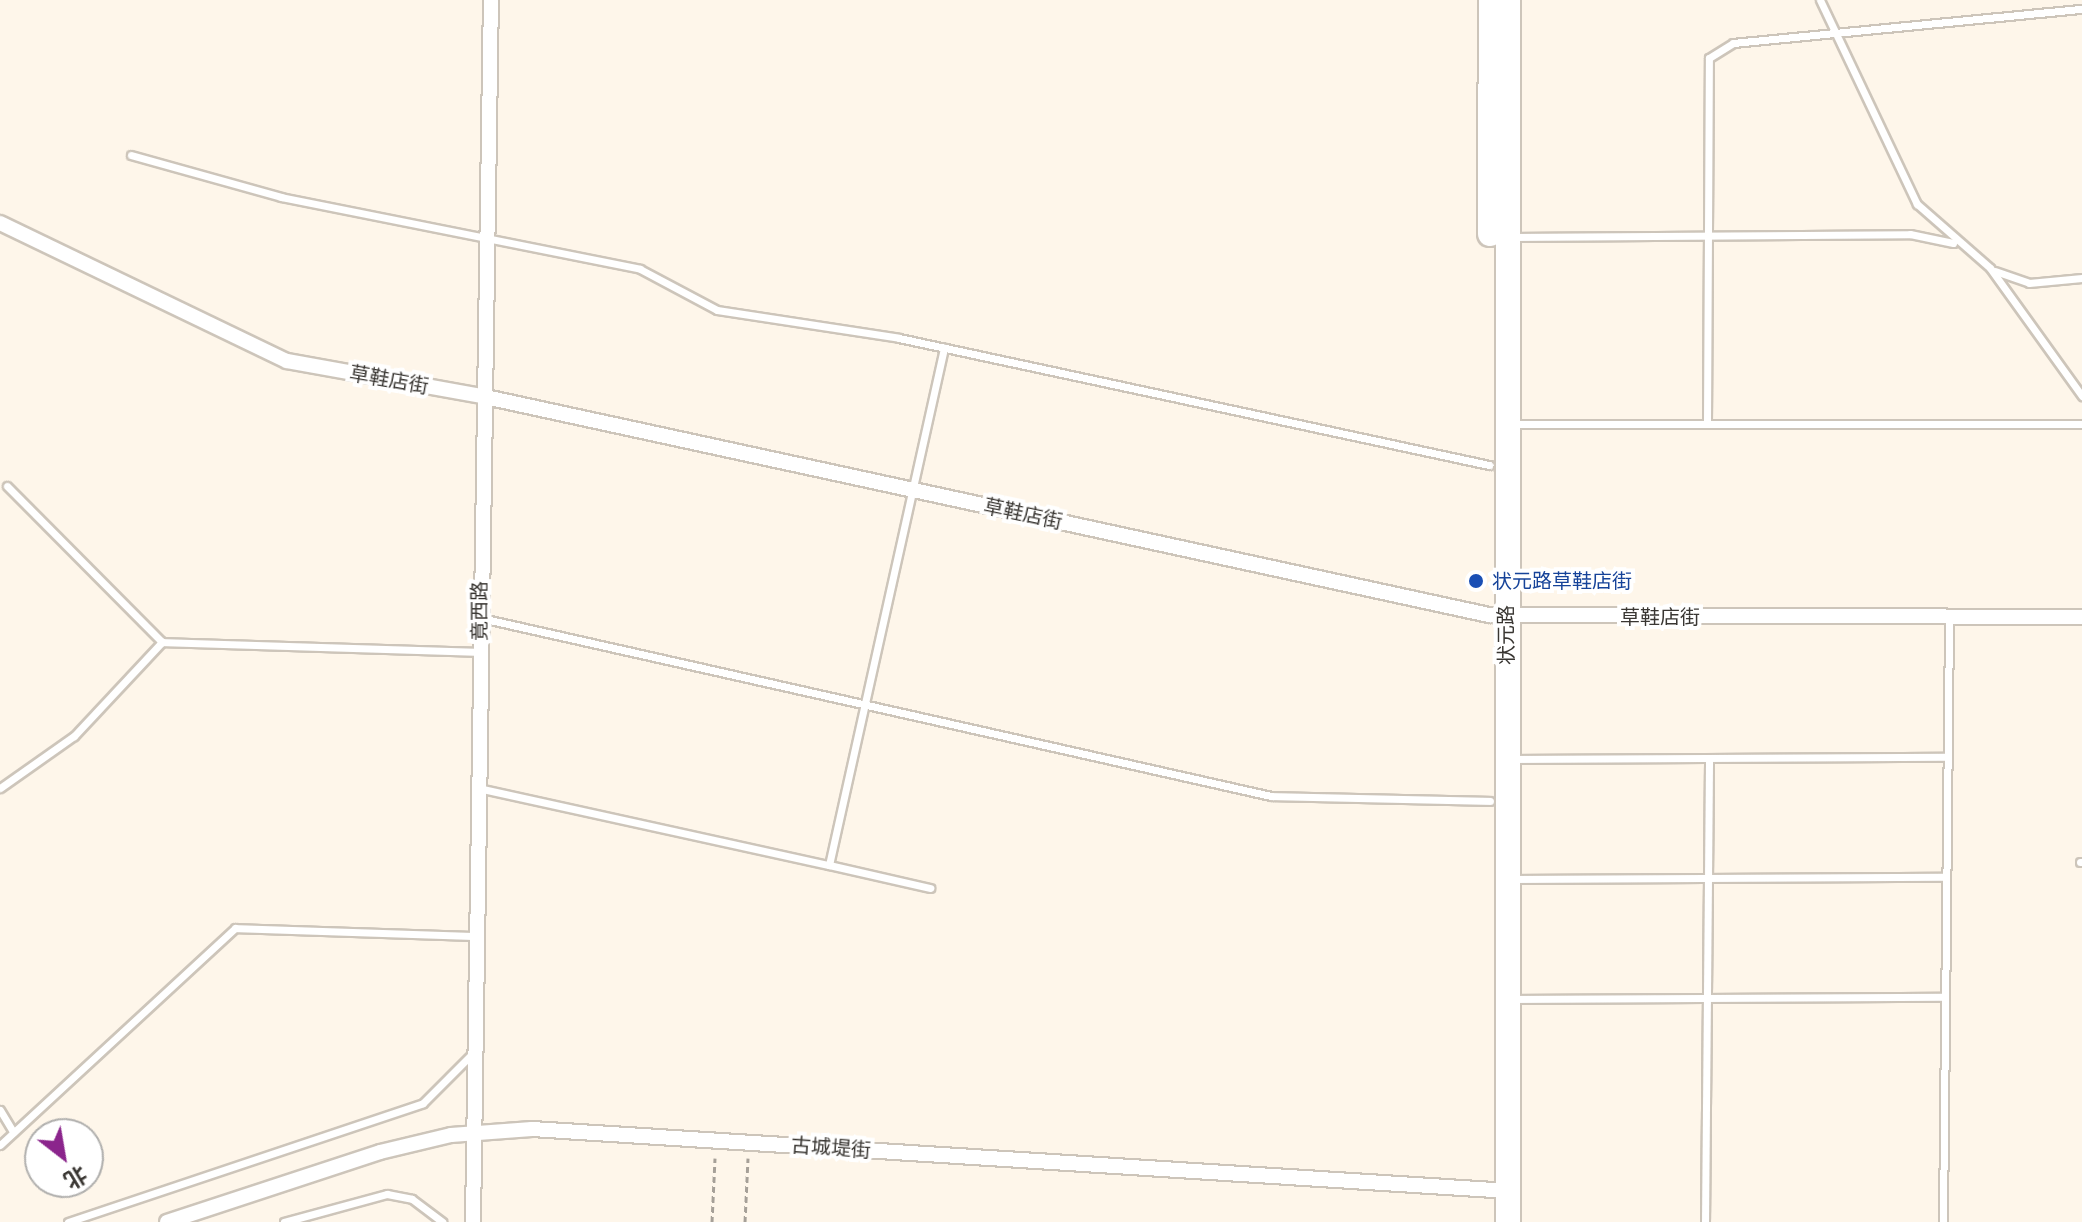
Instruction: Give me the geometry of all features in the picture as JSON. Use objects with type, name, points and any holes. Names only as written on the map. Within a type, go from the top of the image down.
[{"type":"main road","name":"状元路","points":[[1491,0],[1489,465],[1507,759],[1508,999],[1500,1191],[1492,1222]]},
{"type":"main road","name":"状元路","points":[[1508,0],[1506,424],[1490,801],[1500,1191],[1508,1222]]},
{"type":"street","name":"竟西路","points":[[473,1222],[481,396],[491,0]]},
{"type":"street","name":"草鞋店街","points":[[0,223],[287,361],[481,396],[1498,616],[2082,617]]},
{"type":"street","name":"古城堤街","points":[[167,1222],[380,1152],[475,1133],[716,1141],[1500,1191]]},
{"type":"lane","points":[[1820,0],[1917,204],[1990,268],[2082,396]]},
{"type":"lane","points":[[1707,423],[1705,235],[1709,58],[1733,43],[2082,9]]},
{"type":"lane","points":[[131,155],[281,197],[640,269],[717,310],[944,348],[1489,465]]},
{"type":"lane","points":[[1507,237],[1910,234],[1962,246]]},
{"type":"lane","points":[[1990,268],[2029,283],[2082,278]]},
{"type":"lane","points":[[829,865],[944,348]]},
{"type":"lane","points":[[1506,424],[2082,424]]},
{"type":"lane","points":[[7,486],[162,642],[479,652]]},
{"type":"lane","points":[[480,617],[866,700],[1271,796],[1317,803],[1490,801]]},
{"type":"lane","points":[[1943,1222],[1949,617]]},
{"type":"lane","points":[[0,788],[74,736],[162,642]]},
{"type":"lane","points":[[1507,759],[1946,757]]},
{"type":"lane","points":[[1705,1222],[1709,758]]},
{"type":"lane","points":[[478,788],[930,888]]},
{"type":"lane","points":[[1507,879],[1945,877]]},
{"type":"lane","points":[[0,1145],[235,928],[477,936]]},
{"type":"lane","points":[[1508,999],[1944,997]]},
{"type":"lane","points":[[68,1222],[423,1103],[451,1083],[476,1048]]},
{"type":"lane","points":[[0,1110],[13,1132]]},
{"type":"lane","points":[[284,1222],[387,1194],[412,1199],[442,1222]]},
{"type":"path","points":[[712,1222],[716,1141]]},
{"type":"path","points":[[745,1222],[749,1143]]},
{"type":"place","name":"状元路草鞋店街","points":[[1476,581]]}]
